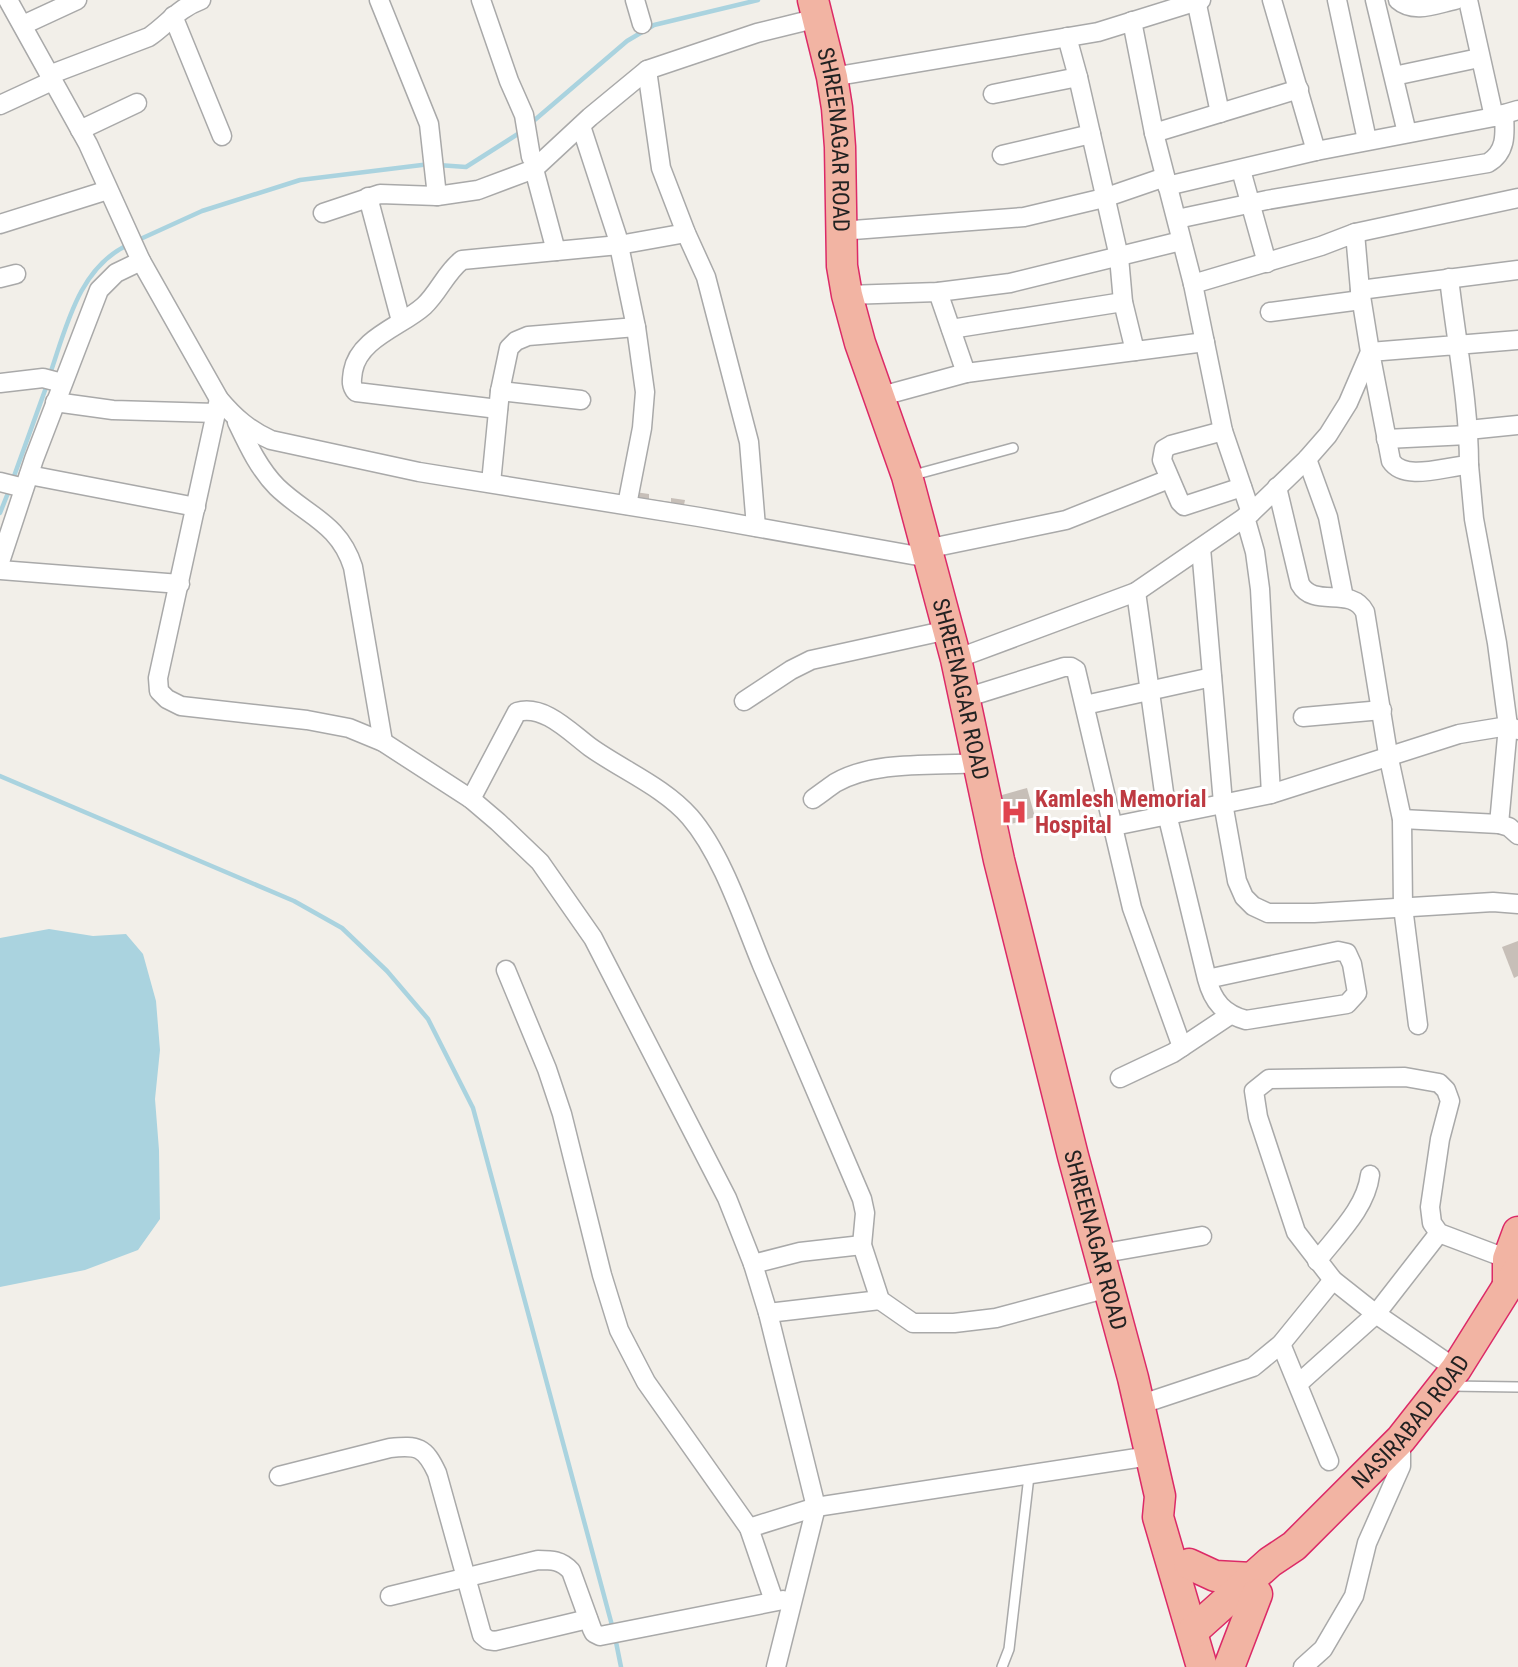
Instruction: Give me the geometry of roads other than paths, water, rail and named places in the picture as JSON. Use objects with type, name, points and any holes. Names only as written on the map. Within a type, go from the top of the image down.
[{"type":"highway","name":"SHREENAGAR ROAD","points":[[815,9],[832,77],[840,147],[840,231],[847,295],[878,397],[907,476],[956,659],[999,860],[1136,1391],[1160,1496]]},
{"type":"highway","name":"NASIRABAD ROAD","points":[[1206,1645],[1255,1586],[1270,1562],[1294,1546],[1401,1439],[1449,1377],[1513,1261]]},
{"type":"highway","points":[[1160,1496],[1170,1511],[1189,1564],[1206,1645]]},
{"type":"highway","points":[[1160,1496],[1158,1517],[1206,1645]]},
{"type":"highway","points":[[1189,1564],[1215,1576],[1255,1586],[1228,1667]]},
{"type":"street","points":[[8,0],[80,130],[139,257],[217,406],[251,431],[271,440],[419,472],[928,553],[1066,520],[1169,479]]},
{"type":"street","points":[[23,25],[77,0]]},
{"type":"street","points":[[379,0],[429,124],[437,196]]},
{"type":"street","points":[[481,0],[509,81],[524,115],[532,163],[556,251]]},
{"type":"street","points":[[635,0],[642,24]]},
{"type":"street","points":[[832,77],[1098,32],[1198,0],[1220,113]]},
{"type":"street","points":[[1272,0],[1316,151]]},
{"type":"street","points":[[1337,0],[1367,140]]},
{"type":"street","points":[[1375,0],[1407,133]]},
{"type":"street","points":[[1398,0],[1405,6],[1415,8],[1455,0]]},
{"type":"street","points":[[1177,219],[1488,163],[1495,159],[1501,151],[1505,137],[1505,114],[1479,58],[1468,0]]},
{"type":"street","points":[[0,105],[51,78],[149,37],[162,28],[181,6]]},
{"type":"street","points":[[181,6],[222,135]]},
{"type":"street","points":[[323,213],[380,194],[437,196],[478,190],[532,163],[647,71],[757,33],[815,9]]},
{"type":"street","points":[[1132,21],[1154,133],[1193,284],[1223,431],[1242,488],[1255,552],[1260,589],[1271,794]]},
{"type":"street","points":[[1067,37],[1119,257],[1123,302],[1135,351]]},
{"type":"street","points":[[1394,76],[1479,58]]},
{"type":"street","points":[[647,71],[661,168],[706,277],[749,442],[756,527]]},
{"type":"street","points":[[993,94],[1078,76]]},
{"type":"street","points":[[1154,133],[1299,89]]},
{"type":"street","points":[[80,130],[137,103]]},
{"type":"street","points":[[840,231],[1024,216],[1166,182],[1241,170],[1367,140],[1505,114]]},
{"type":"street","points":[[581,126],[619,245],[636,327],[645,392],[642,428],[627,505]]},
{"type":"street","points":[[1002,155],[1091,134]]},
{"type":"street","points":[[1241,170],[1267,263]]},
{"type":"street","points":[[0,224],[108,190]]},
{"type":"street","points":[[368,197],[401,321]]},
{"type":"street","points":[[1193,284],[1267,263],[1355,233],[1518,198]]},
{"type":"street","points":[[581,400],[499,400],[356,392],[351,382],[355,363],[360,355],[427,303],[452,268],[462,260],[619,245],[686,233]]},
{"type":"street","points":[[1355,233],[1361,295],[1391,461],[1400,471],[1407,473],[1469,465]]},
{"type":"street","points":[[847,295],[938,292],[1010,284],[1181,241]]},
{"type":"street","points":[[0,562],[55,402],[54,381],[99,290],[139,257]]},
{"type":"street","points":[[1270,312],[1449,278],[1518,270]]},
{"type":"street","points":[[1449,278],[1468,433],[1475,519],[1513,728],[1499,824]]},
{"type":"street","points":[[938,292],[966,373]]},
{"type":"street","points":[[951,329],[1123,302]]},
{"type":"street","points":[[491,483],[499,400],[509,348],[516,341],[528,336],[636,327]]},
{"type":"street","points":[[1370,352],[1518,340]]},
{"type":"street","points":[[878,397],[966,373],[1205,342]]},
{"type":"street","points":[[956,659],[1136,592],[1248,515],[1307,459],[1328,435],[1348,403],[1370,352]]},
{"type":"street","points":[[0,383],[54,381]]},
{"type":"street","points":[[55,402],[113,410],[217,406]]},
{"type":"street","points":[[217,406],[158,678],[159,691],[167,699],[181,706],[307,720],[349,728],[383,742],[471,799],[540,862],[593,938],[727,1198],[753,1264],[768,1314],[816,1507],[776,1667]]},
{"type":"street","points":[[235,418],[252,454],[275,486],[337,534],[348,550],[383,742]]},
{"type":"street","points":[[1386,439],[1468,433],[1518,425]]},
{"type":"street","points":[[1223,431],[1171,445],[1164,449],[1162,460],[1184,506],[1242,488]]},
{"type":"street","points":[[1307,459],[1328,517],[1344,598]]},
{"type":"street","points":[[0,482],[27,482],[196,508]]},
{"type":"street","points":[[1278,487],[1304,592],[1311,596],[1344,598],[1361,603],[1365,611],[1388,754],[1402,819],[1403,907],[1418,1025]]},
{"type":"street","points":[[1201,548],[1223,803],[1237,881],[1244,897],[1253,906],[1268,913],[1493,902],[1518,904],[1518,898]]},
{"type":"street","points":[[0,570],[180,584]]},
{"type":"street","points":[[1136,592],[1167,814],[1207,979],[1210,990],[1230,1015],[1246,1020],[1347,1004],[1357,993],[1351,959],[1347,953],[1338,951],[1207,979]]},
{"type":"street","points":[[744,701],[811,660],[948,630]]},
{"type":"street","points":[[965,698],[1071,667],[1077,675],[1132,908],[1182,1047]]},
{"type":"street","points":[[1085,705],[1212,677]]},
{"type":"street","points":[[1303,717],[1382,710]]},
{"type":"street","points":[[471,799],[517,712],[540,711],[603,756],[664,794],[688,815],[705,836],[735,899],[862,1199],[865,1213],[862,1244],[880,1300],[913,1324],[954,1323],[996,1318],[1108,1288]]},
{"type":"street","points":[[1114,826],[1271,794],[1388,754],[1459,734],[1513,728]]},
{"type":"street","points":[[813,799],[836,782],[859,773],[889,767],[979,763]]},
{"type":"street","points":[[1402,819],[1499,824],[1509,827],[1518,835]]},
{"type":"street","points":[[506,970],[547,1069],[562,1114],[602,1275],[619,1329],[646,1382],[749,1528],[774,1601]]},
{"type":"street","points":[[1120,1078],[1155,1063],[1230,1015]]},
{"type":"street","points":[[1449,1377],[1333,1280],[1296,1231],[1254,1102],[1254,1091],[1269,1079],[1405,1077],[1438,1083],[1446,1090],[1450,1101],[1440,1139],[1430,1207],[1432,1223],[1439,1233],[1513,1261]]},
{"type":"street","points":[[1317,1261],[1363,1200],[1370,1175]]},
{"type":"street","points":[[1299,1383],[1376,1314],[1439,1233]]},
{"type":"street","points":[[1099,1254],[1202,1236]]},
{"type":"street","points":[[753,1264],[800,1252],[862,1244]]},
{"type":"street","points":[[1136,1391],[1253,1367],[1281,1344],[1333,1280]]},
{"type":"street","points":[[768,1314],[880,1300]]},
{"type":"street","points":[[1281,1344],[1329,1461]]},
{"type":"street","points":[[1303,1667],[1324,1649],[1354,1596],[1367,1543],[1401,1466],[1401,1439]]},
{"type":"street","points":[[279,1476],[390,1448],[408,1446],[421,1449],[430,1457],[437,1473],[482,1634],[488,1640],[495,1641],[588,1619]]},
{"type":"street","points":[[749,1528],[816,1507],[1150,1456]]},
{"type":"street","points":[[390,1596],[538,1560],[555,1560],[571,1571],[594,1633],[600,1636],[792,1598]]},
{"type":"lane","points":[[907,476],[1013,448]]},
{"type":"lane","points":[[1449,1377],[1518,1387]]},
{"type":"lane","points":[[1002,1667],[1009,1649],[1028,1476]]},
{"type":"water","points":[[49,929],[93,936],[126,934],[143,954],[156,1001],[160,1050],[155,1099],[160,1219],[138,1250],[85,1270],[0,1287],[0,938]]},
{"type":"waterway","points":[[530,124],[627,41],[654,25],[758,0]]},
{"type":"waterway","points":[[438,165],[466,167],[521,132]]},
{"type":"waterway","points":[[136,241],[202,211],[300,180],[430,164]]},
{"type":"waterway","points":[[50,374],[69,319],[86,283],[111,255],[128,245]]},
{"type":"waterway","points":[[13,479],[48,382]]},
{"type":"waterway","points":[[0,513],[10,488]]},
{"type":"waterway","points":[[0,776],[294,901],[342,928],[387,971],[428,1019],[473,1108],[613,1629]]},
{"type":"waterway","points":[[615,1637],[621,1667]]},
{"type":"place","name":"Kamlesh Memorial Hospital","points":[[1014,812]]}]
